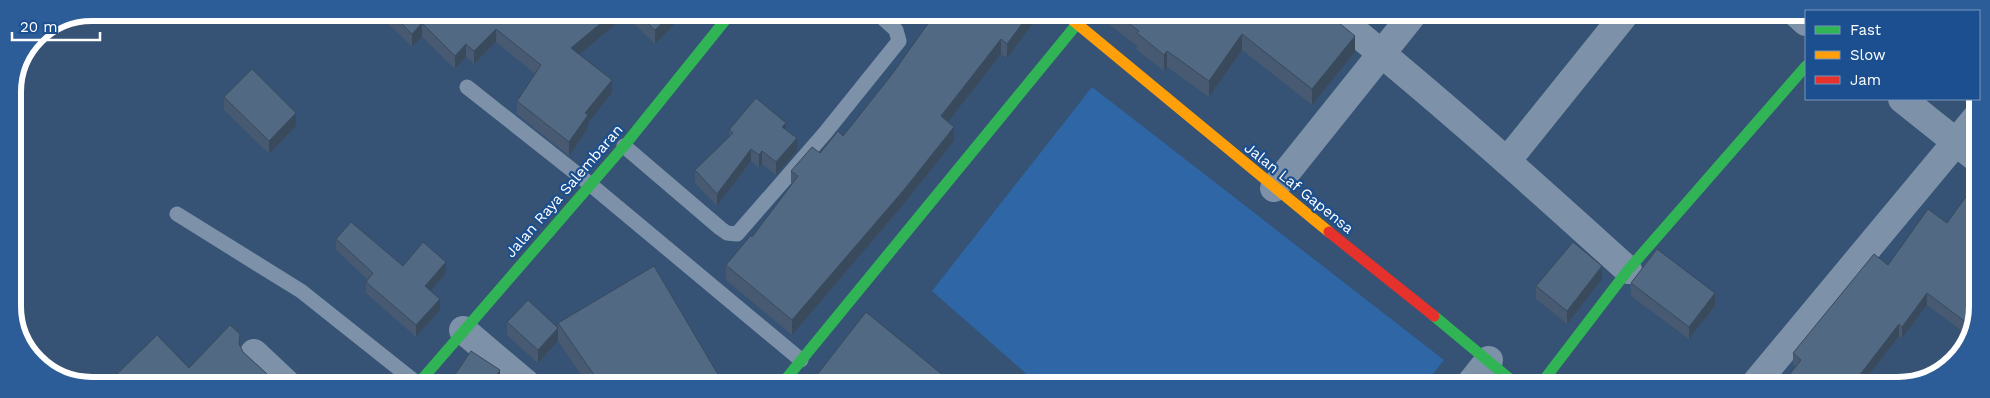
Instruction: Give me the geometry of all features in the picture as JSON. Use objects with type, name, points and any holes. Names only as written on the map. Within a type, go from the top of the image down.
[{"type":"street","name":"Jalan Raya Salembaran","points":[[424,377],[462,330],[624,146],[725,21]]},
{"type":"street","name":"Jalan Laf Gapensa","points":[[1073,21],[1274,188],[1490,360],[1508,377]]},
{"type":"street","points":[[1342,21],[1507,161],[1628,270]]},
{"type":"street","points":[[1274,188],[1408,21]]},
{"type":"street","points":[[1507,161],[1620,21]]},
{"type":"street","points":[[787,377],[1077,24]]},
{"type":"street","points":[[1546,377],[1628,270],[1805,67]]},
{"type":"street","points":[[1761,377],[1966,150],[1903,100]]},
{"type":"street","points":[[462,330],[518,377]]},
{"type":"street","points":[[254,353],[280,377]]},
{"type":"street","points":[[1476,377],[1490,360]]},
{"type":"lane","points":[[624,146],[720,228],[727,233],[737,234],[825,134],[899,41],[896,30],[886,21]]},
{"type":"lane","points":[[467,87],[591,185],[801,360]]},
{"type":"lane","points":[[177,214],[300,291],[409,377]]},
{"type":"shaded area","points":[[1092,87],[1444,360],[1430,377],[1030,377],[932,291]]},
{"type":"building","points":[[399,21],[603,21],[571,48],[612,80],[585,113],[588,115],[569,142],[517,101],[541,65],[496,29],[474,51],[466,44],[455,56],[422,23],[412,34]]},
{"type":"building","points":[[645,21],[664,21],[655,30]]},
{"type":"building","points":[[930,21],[1024,21],[1007,44],[1001,39],[941,116],[954,127],[903,191],[792,320],[726,265],[751,235],[752,237],[798,176],[791,171],[812,147],[820,153],[838,131],[843,136],[893,73]]},
{"type":"building","points":[[1126,21],[1337,21],[1355,36],[1312,89],[1242,34],[1209,81],[1167,51],[1164,55],[1137,33],[1139,31]]},
{"type":"building","points":[[252,69],[296,113],[269,141],[224,97]]},
{"type":"building","points":[[756,98],[786,123],[782,127],[797,138],[776,162],[762,151],[759,155],[751,149],[717,194],[695,170],[733,133],[729,130]]},
{"type":"building","points":[[1969,193],[1969,306],[1966,323],[1927,293],[1902,327],[1899,324],[1858,377],[1787,377],[1801,360],[1793,353],[1874,254],[1888,265],[1928,209],[1947,223]]},
{"type":"building","points":[[351,222],[403,266],[423,242],[446,262],[425,286],[440,299],[416,325],[366,282],[373,273],[336,239]]},
{"type":"building","points":[[1573,242],[1602,266],[1567,311],[1536,286]]},
{"type":"building","points":[[1657,249],[1715,293],[1689,327],[1631,283]]},
{"type":"building","points":[[654,266],[719,377],[595,377],[558,323]]},
{"type":"building","points":[[528,300],[558,328],[538,350],[507,322]]},
{"type":"building","points":[[866,312],[945,377],[815,377]]},
{"type":"building","points":[[230,325],[240,334],[239,344],[243,352],[270,377],[118,377],[116,375],[157,335],[189,368]]},
{"type":"building","points":[[471,351],[500,370],[495,377],[453,377]]},
{"type":"traffic: fast","points":[[424,377],[624,146],[725,21]]},
{"type":"traffic: fast","points":[[788,377],[1077,24]]},
{"type":"traffic: fast","points":[[1546,377],[1628,270],[1805,67]]},
{"type":"traffic: fast","points":[[1434,316],[1507,377]]},
{"type":"traffic: slow","points":[[1074,21],[1329,232]]},
{"type":"traffic: jam","points":[[1329,232],[1434,316]]}]
